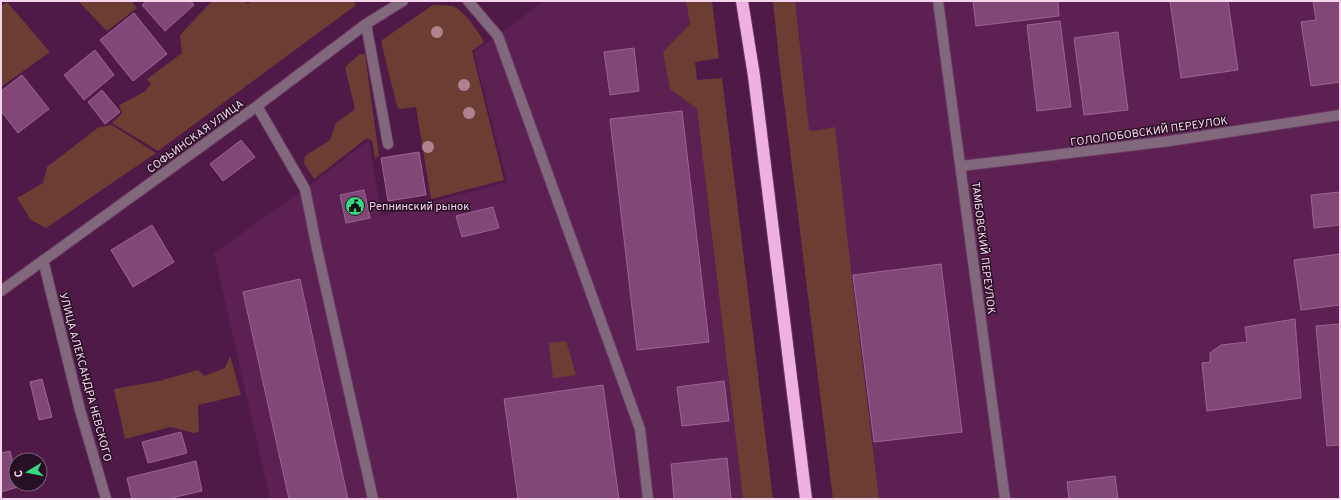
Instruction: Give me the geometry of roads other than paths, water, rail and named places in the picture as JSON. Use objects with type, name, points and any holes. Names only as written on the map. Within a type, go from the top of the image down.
[{"type":"highway","points":[[742,1],[754,76],[806,499]]},
{"type":"street","name":"СОФЬИНСКАЯ УЛИЦА","points":[[1,291],[257,106],[366,24],[403,1]]},
{"type":"street","points":[[468,1],[498,36],[512,73],[640,429],[648,499]]},
{"type":"street","name":"ТАМБОВСКИЙ ПЕРЕУЛОК","points":[[938,1],[1005,499]]},
{"type":"street","points":[[366,24],[388,144]]},
{"type":"street","points":[[257,106],[305,189],[373,499]]},
{"type":"street","name":"ГОЛОЛОБОВСКИЙ ПЕРЕУЛОК","points":[[961,166],[1170,141],[1340,115]]},
{"type":"street","name":"УЛИЦА АЛЕКСАНДРА НЕВСКОГО","points":[[43,260],[78,403],[106,499]]},
{"type":"place","name":"Репнинский рынок","points":[[355,206]]}]
